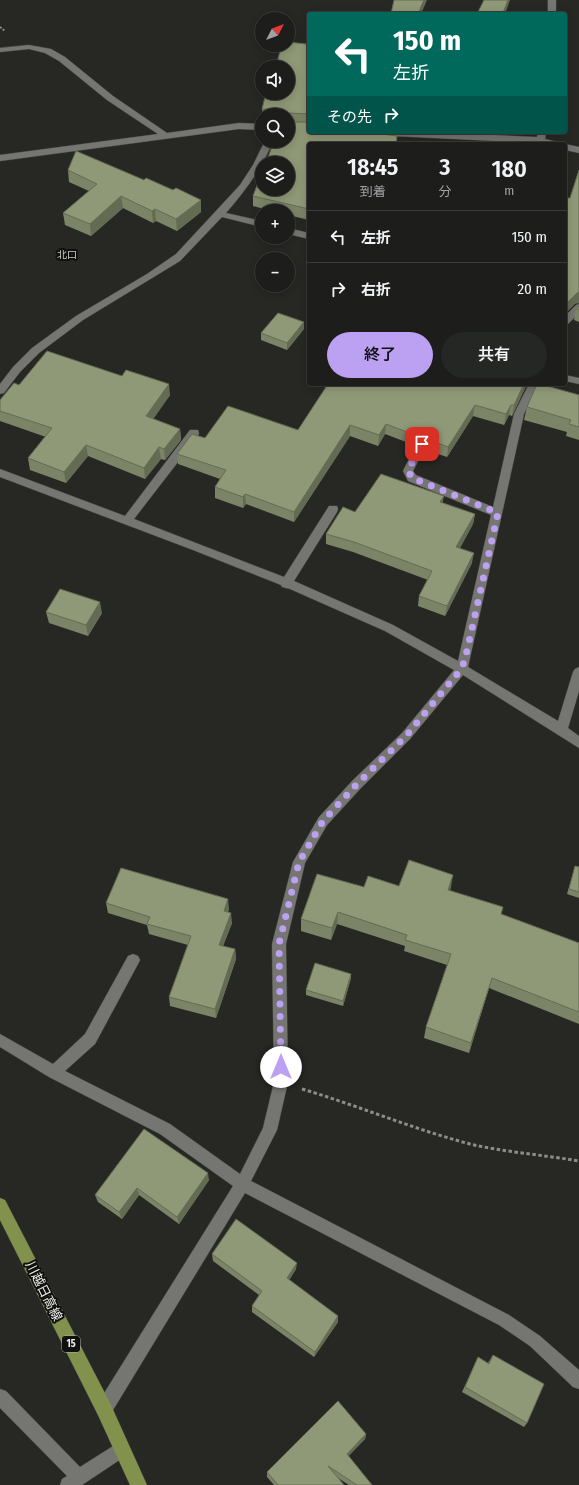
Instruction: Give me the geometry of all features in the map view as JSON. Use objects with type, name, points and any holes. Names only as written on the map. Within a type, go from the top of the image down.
[{"type":"main road","name":"川越日高線","points":[[0,1205],[104,1409],[121,1449],[139,1485]]},
{"type":"street","points":[[552,0],[552,12]]},
{"type":"street","points":[[0,50],[29,47],[48,51],[62,59],[110,98],[166,136]]},
{"type":"street","points":[[0,158],[239,126],[255,126]]},
{"type":"street","points":[[456,134],[541,136],[552,142]]},
{"type":"street","points":[[567,147],[579,150]]},
{"type":"street","points":[[0,391],[10,375],[36,350],[69,325],[175,260],[220,214],[256,168],[266,148]]},
{"type":"street","points":[[220,214],[255,222]]},
{"type":"street","points":[[295,233],[307,236]]},
{"type":"street","points":[[567,318],[579,307]]},
{"type":"street","points":[[567,378],[579,381]]},
{"type":"street","points":[[104,1409],[242,1184],[270,1130],[281,1082],[279,944],[299,862],[323,821],[357,784],[406,736],[462,668],[519,414],[533,386]]},
{"type":"street","points":[[127,521],[194,433]]},
{"type":"street","points":[[422,444],[408,470],[412,478],[498,513]]},
{"type":"street","points":[[0,473],[127,521],[286,584],[390,629],[462,668],[561,730],[579,743]]},
{"type":"street","points":[[286,584],[333,509]]},
{"type":"street","points":[[561,730],[579,672]]},
{"type":"street","points":[[54,1072],[90,1039],[134,960]]},
{"type":"street","points":[[0,1040],[54,1072],[164,1129],[242,1184],[504,1320],[535,1342],[579,1381]]},
{"type":"street","points":[[0,1397],[74,1481],[121,1449]]},
{"type":"path","points":[[281,1082],[348,1103],[414,1128],[472,1144],[579,1161]]},
{"type":"building","points":[[394,0],[424,0],[419,12],[391,12]]},
{"type":"building","points":[[484,0],[508,0],[503,12],[478,12]]},
{"type":"building","points":[[307,41],[307,114],[295,113],[295,108],[262,108],[264,100],[295,100],[295,60],[278,60],[280,52],[295,52],[295,43],[306,44]]},
{"type":"building","points":[[295,122],[307,122],[307,134],[382,134],[397,136],[396,142],[307,142],[307,209],[295,206],[295,204],[287,204],[253,196],[255,191],[255,196],[295,196],[295,156],[269,156],[271,148],[295,148]]},
{"type":"building","points":[[76,151],[144,180],[146,178],[173,190],[176,188],[201,200],[176,219],[155,209],[152,211],[121,196],[90,224],[63,213],[97,184],[68,170]]},
{"type":"building","points":[[579,170],[579,292],[567,303],[567,198],[570,198]]},
{"type":"building","points":[[278,313],[304,322],[287,343],[261,333]]},
{"type":"building","points":[[47,351],[122,376],[126,370],[169,384],[146,416],[180,429],[164,449],[159,447],[144,468],[86,445],[64,472],[28,458],[52,428],[0,411],[0,400],[14,383],[19,385]]},
{"type":"building","points":[[327,386],[523,386],[514,405],[511,405],[506,414],[475,405],[448,447],[427,439],[430,433],[427,429],[419,429],[415,435],[386,424],[379,435],[350,425],[294,512],[245,494],[243,497],[215,487],[226,470],[177,454],[192,434],[205,438],[228,406],[298,430]]},
{"type":"building","points":[[536,386],[547,386],[579,395],[579,427],[569,424],[571,420],[527,407]]},
{"type":"building","points":[[381,474],[444,496],[440,502],[475,514],[456,547],[474,553],[447,606],[419,596],[432,571],[354,542],[326,534],[343,507],[355,512]]},
{"type":"building","points":[[60,589],[100,602],[86,625],[46,612]]},
{"type":"building","points":[[409,860],[453,875],[448,890],[503,907],[501,914],[579,943],[579,1012],[492,978],[471,1043],[426,1027],[451,954],[405,940],[407,935],[338,912],[332,928],[301,919],[317,874],[364,887],[368,876],[399,886]]},
{"type":"building","points":[[575,866],[579,867],[579,892],[569,889]]},
{"type":"building","points":[[121,868],[228,899],[224,911],[231,913],[219,945],[235,949],[215,1009],[169,997],[191,936],[147,924],[150,917],[106,903]]},
{"type":"building","points":[[315,963],[351,974],[343,1001],[306,990]]},
{"type":"building","points":[[144,1129],[208,1173],[177,1217],[137,1188],[119,1212],[95,1195]]},
{"type":"building","points":[[236,1219],[297,1263],[287,1278],[338,1316],[315,1352],[252,1306],[262,1291],[212,1254]]},
{"type":"building","points":[[493,1355],[544,1384],[527,1423],[465,1387],[478,1357],[489,1364]]},
{"type":"building","points":[[338,1401],[366,1434],[347,1454],[372,1485],[357,1485],[328,1466],[344,1485],[278,1485],[267,1472]]},
{"type":"district","name":"北口","points":[[67,255]]},
{"type":"route","points":[[281,1067],[279,944],[299,862],[323,821],[357,784],[406,736],[462,668],[466,655],[498,513],[412,478],[408,470],[422,444]]}]
